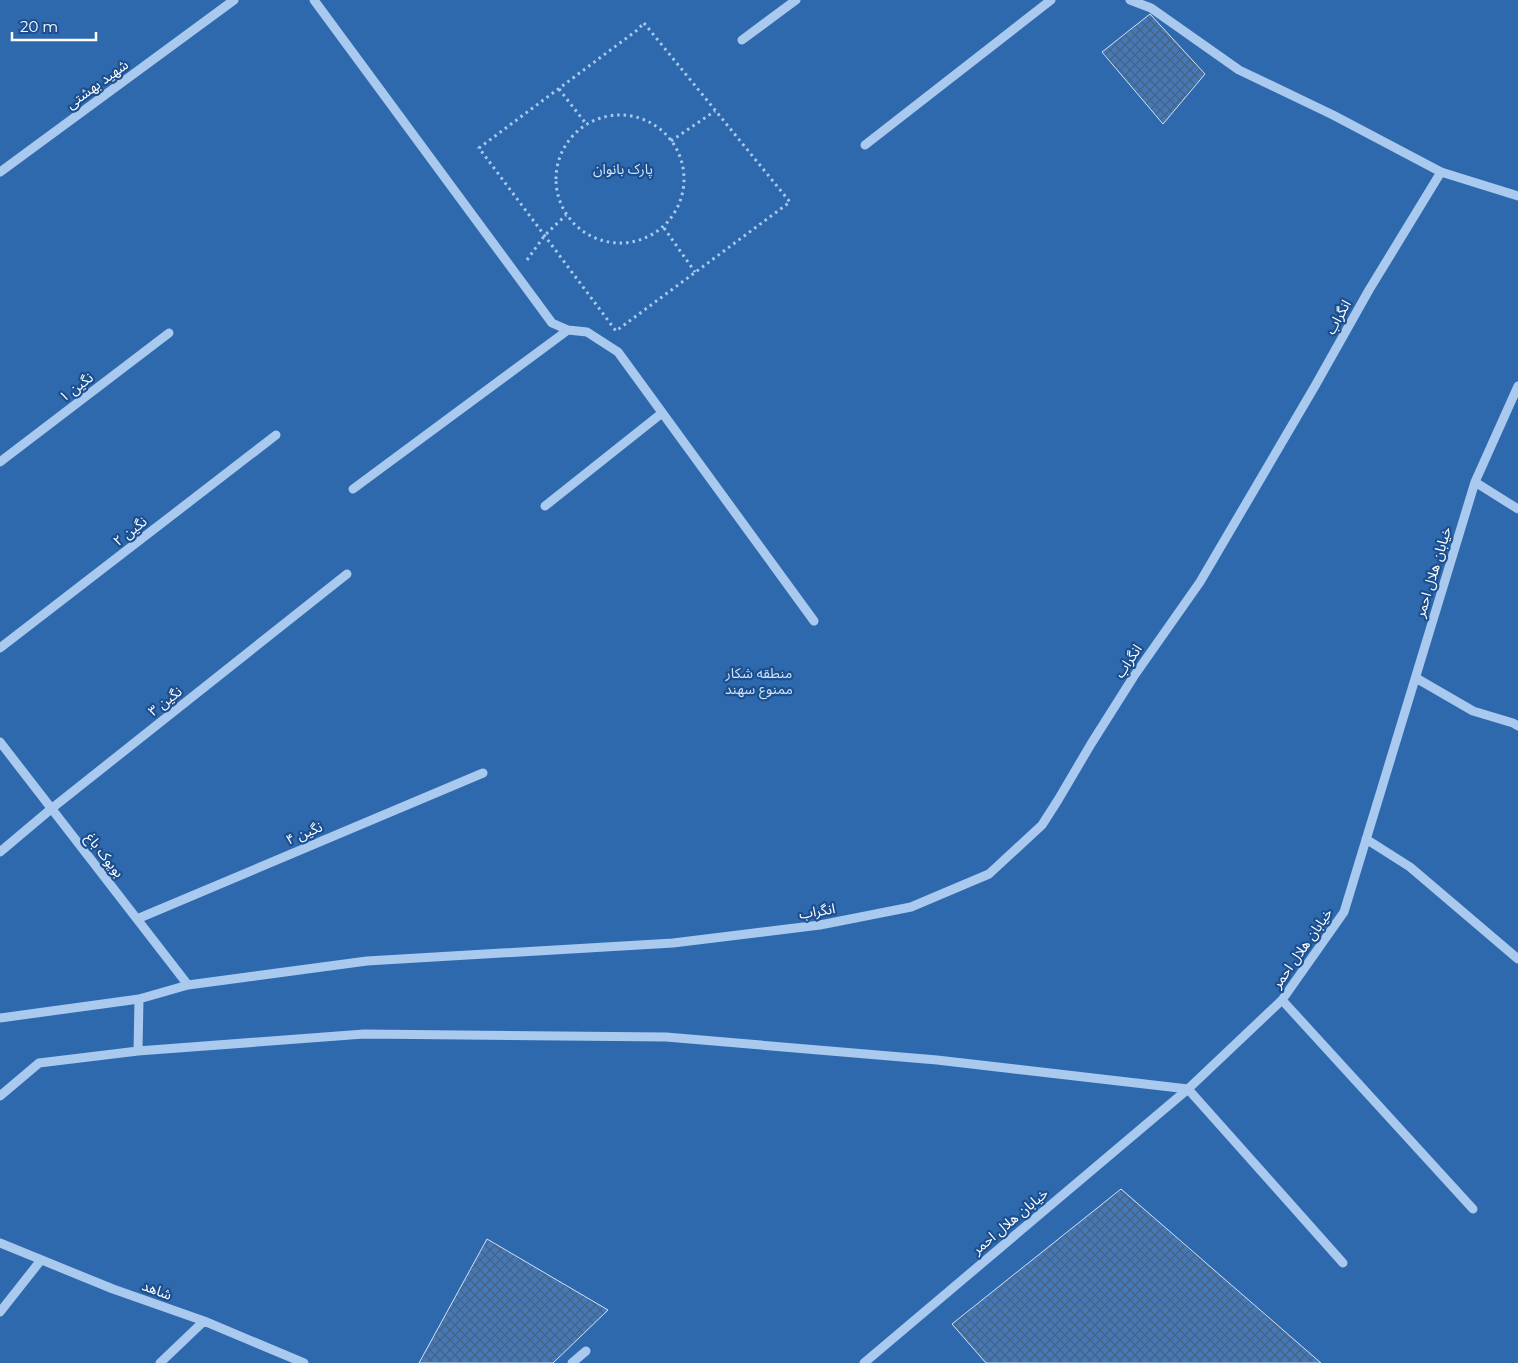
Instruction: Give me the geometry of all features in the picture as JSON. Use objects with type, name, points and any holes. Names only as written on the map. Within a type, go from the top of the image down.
[{"type":"street","name":"شهید بهشتی","points":[[0,172],[234,0]]},
{"type":"street","points":[[314,0],[552,323],[568,330],[587,332],[618,352],[814,622]]},
{"type":"street","points":[[742,40],[796,0]]},
{"type":"street","points":[[865,145],[1051,0]]},
{"type":"street","points":[[1130,0],[1151,8],[1238,70],[1333,115],[1441,172],[1518,196]]},
{"type":"street","name":"انگراب","points":[[0,1018],[139,999],[188,985],[367,961],[673,943],[820,926],[911,907],[989,874],[1042,825],[1134,676],[1200,582],[1369,290],[1441,172]]},
{"type":"street","points":[[354,489],[568,330]]},
{"type":"street","name":"نگین ۱","points":[[0,462],[169,333]]},
{"type":"street","name":"خیابان هلال احمر","points":[[864,1363],[1188,1089],[1282,1000],[1344,912],[1474,482],[1518,386]]},
{"type":"street","points":[[545,506],[662,413]]},
{"type":"street","name":"نگین ۲","points":[[0,648],[276,435]]},
{"type":"street","points":[[1474,482],[1518,509]]},
{"type":"street","name":"نگین ۳","points":[[0,852],[51,809],[348,574]]},
{"type":"street","points":[[1416,678],[1473,711],[1518,726]]},
{"type":"street","name":"بویوک باغ","points":[[0,742],[188,985]]},
{"type":"street","name":"نگین ۴","points":[[137,919],[483,772]]},
{"type":"street","points":[[1366,838],[1410,867],[1518,959]]},
{"type":"street","points":[[138,1051],[139,999]]},
{"type":"street","points":[[1282,1000],[1473,1208]]},
{"type":"street","points":[[0,1096],[39,1063],[138,1051],[364,1034],[666,1037],[937,1060],[1188,1089],[1343,1263]]},
{"type":"street","name":"شاهد","points":[[0,1243],[114,1289],[204,1321],[304,1363]]},
{"type":"street","points":[[0,1312],[41,1260]]},
{"type":"street","points":[[160,1363],[204,1321]]},
{"type":"street","points":[[572,1363],[586,1351]]},
{"type":"path","points":[[644,23],[790,202],[616,331],[478,148],[559,89],[644,23]]},
{"type":"path","points":[[559,89],[587,126]]},
{"type":"path","points":[[671,141],[716,110]]},
{"type":"path","points":[[629,115],[663,129],[683,160],[683,197],[664,228],[630,244],[594,239],[566,215],[555,180],[565,144],[587,126],[593,120],[629,115]]},
{"type":"path","points":[[516,275],[545,235],[566,215]]},
{"type":"path","points":[[664,228],[695,272]]},
{"type":"green space","name":"منطقه شکار ممنوع سهند","points":[[0,0],[1518,0],[1518,1363],[0,1363]]},
{"type":"building","points":[[1150,14],[1205,74],[1163,124],[1102,52]]},
{"type":"building","points":[[1121,1189],[1321,1363],[986,1363],[952,1324]]},
{"type":"building","points":[[487,1239],[608,1310],[553,1363],[419,1363]]},
{"type":"park label","name":"پارک بانوان","points":[[623,169]]}]
